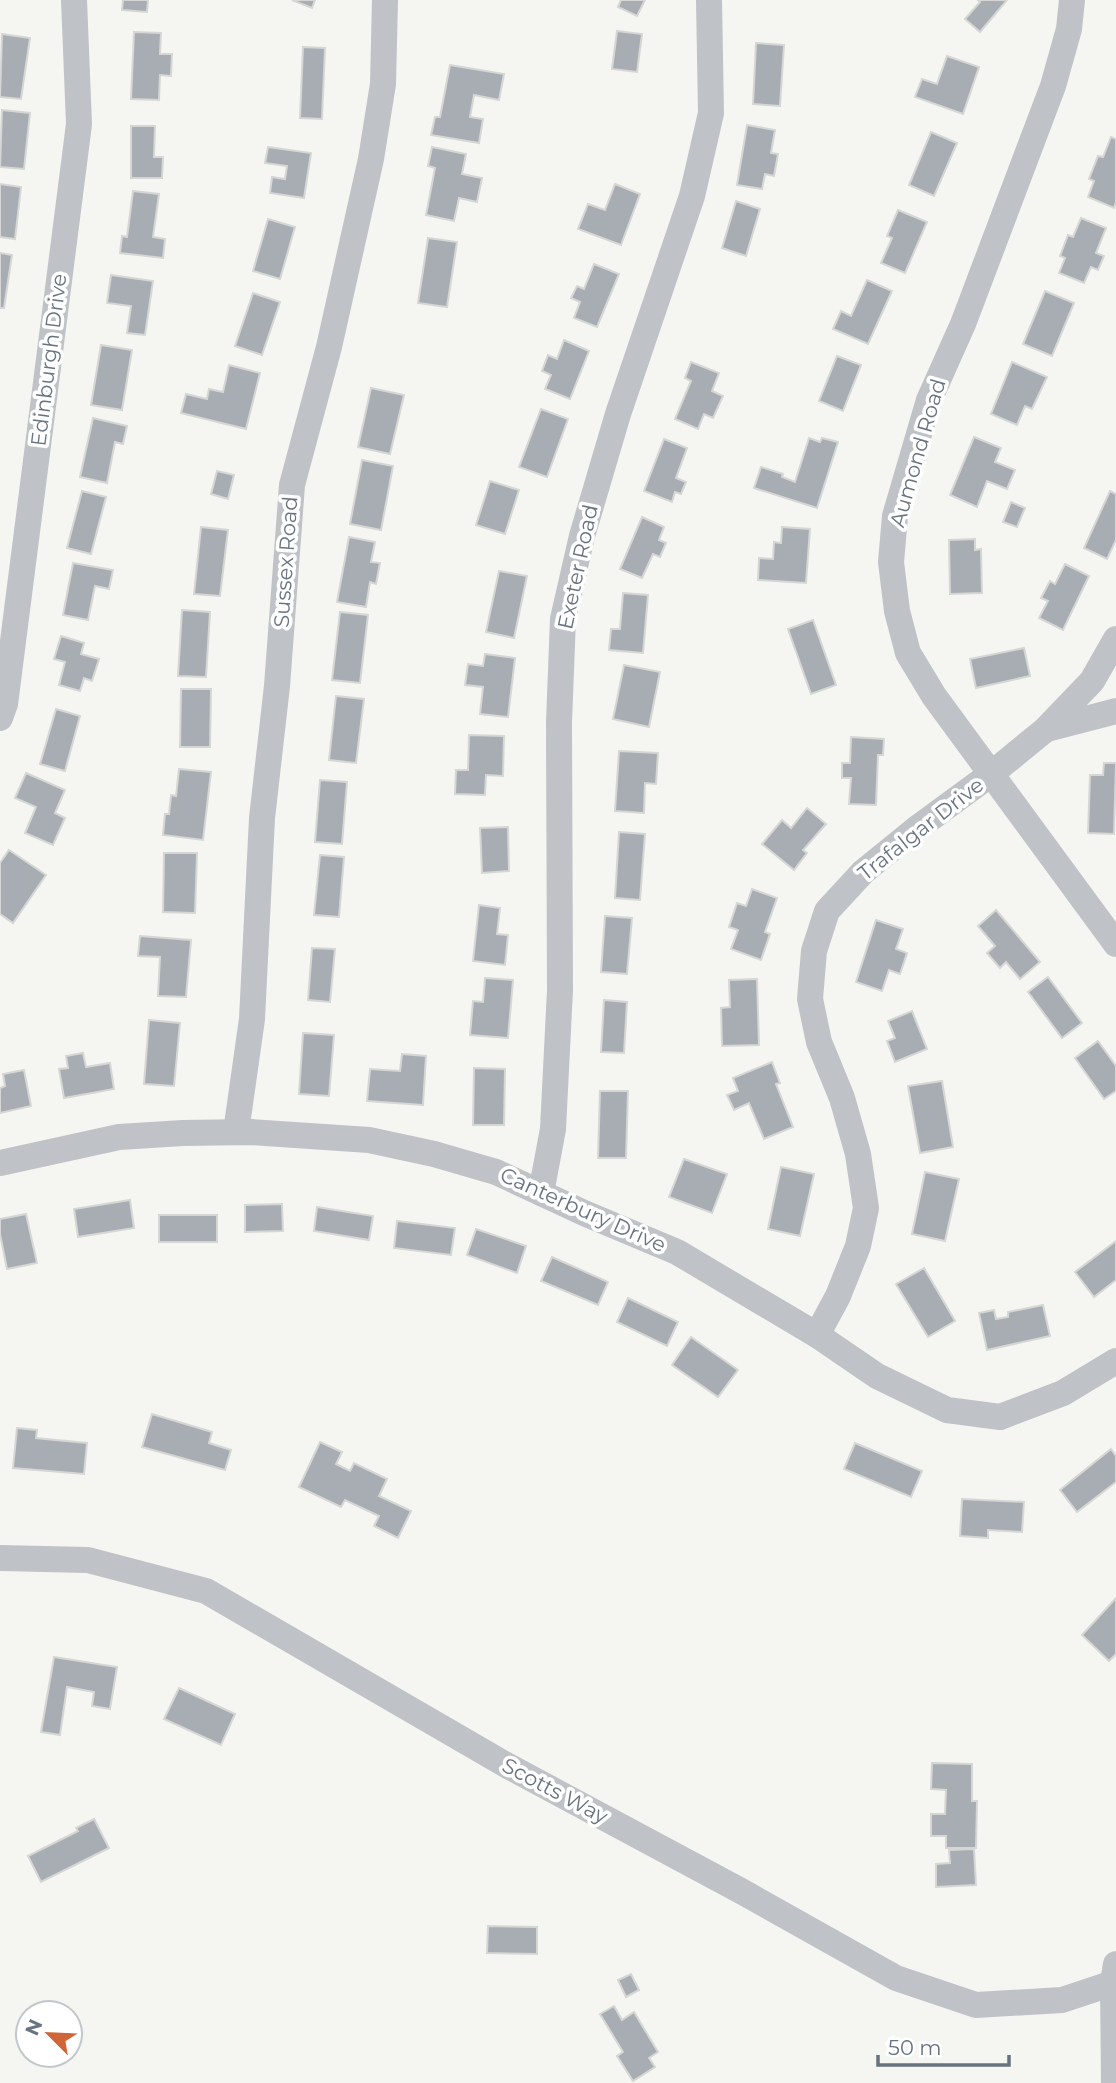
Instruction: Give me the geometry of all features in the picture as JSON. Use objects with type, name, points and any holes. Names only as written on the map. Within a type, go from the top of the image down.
[{"type":"street","name":"Edinburgh Drive","points":[[0,718],[5,704],[79,124],[74,0]]},
{"type":"street","name":"Sussex Road","points":[[236,1132],[252,1019],[262,818],[277,685],[292,485],[329,347],[371,159],[383,84],[385,0]]},
{"type":"street","name":"Exeter Road","points":[[541,1193],[553,1129],[560,990],[559,722],[563,619],[582,536],[618,414],[692,196],[712,113],[709,0]]},
{"type":"street","name":"Aumond Road","points":[[1072,0],[1069,29],[1053,86],[963,324],[929,400],[895,516],[891,562],[897,611],[908,653],[934,696],[1116,944]]},
{"type":"street","name":"Trafalgar Drive","points":[[817,1335],[838,1296],[859,1246],[866,1208],[858,1154],[842,1098],[819,1042],[810,999],[814,951],[827,911],[863,872],[1045,730],[1091,681],[1116,639]]},
{"type":"street","points":[[1045,730],[1116,711]]},
{"type":"street","name":"Canterbury Drive","points":[[0,1163],[118,1137],[236,1132],[369,1140],[496,1171],[677,1252],[817,1335],[877,1376],[947,1410],[1000,1417],[1063,1392],[1116,1361]]},
{"type":"street","name":"Scotts Way","points":[[0,1558],[88,1560],[206,1591],[508,1766],[896,1978],[976,2005],[1062,2000],[1114,1973]]},
{"type":"street","points":[[1114,1973],[1114,2083]]},
{"type":"building","points":[[123,0],[148,0],[147,12],[122,10]]},
{"type":"building","points":[[292,0],[315,0],[312,8]]},
{"type":"building","points":[[621,0],[645,0],[637,16],[618,7]]},
{"type":"building","points":[[978,0],[1007,0],[980,32],[965,19],[980,2]]},
{"type":"building","points":[[617,31],[642,34],[637,72],[612,69]]},
{"type":"building","points":[[134,32],[161,33],[160,54],[172,54],[171,76],[160,75],[159,100],[131,99]]},
{"type":"building","points":[[2,34],[30,38],[21,99],[0,97]]},
{"type":"building","points":[[756,43],[784,45],[780,106],[753,104]]},
{"type":"building","points":[[303,47],[325,48],[322,119],[300,118]]},
{"type":"building","points":[[947,56],[979,67],[963,114],[915,97],[922,79],[937,84]]},
{"type":"building","points":[[450,65],[504,74],[499,100],[474,95],[470,117],[483,119],[479,143],[431,135],[435,117],[440,117]]},
{"type":"building","points":[[2,110],[30,113],[24,169],[0,167]]},
{"type":"building","points":[[747,125],[775,130],[771,153],[778,154],[774,176],[765,174],[762,189],[737,185]]},
{"type":"building","points":[[131,126],[155,126],[154,157],[163,157],[162,178],[131,178]]},
{"type":"building","points":[[931,132],[957,143],[934,196],[909,185]]},
{"type":"building","points":[[1111,137],[1116,139],[1114,208],[1088,197],[1094,181],[1089,179],[1098,156],[1103,157]]},
{"type":"building","points":[[268,147],[311,153],[304,198],[270,193],[272,177],[285,179],[287,166],[265,163]]},
{"type":"building","points":[[432,147],[466,154],[462,174],[482,178],[477,202],[459,198],[454,221],[426,215],[435,168],[428,166]]},
{"type":"building","points":[[0,184],[21,187],[15,239],[0,237]]},
{"type":"building","points":[[615,184],[640,194],[621,245],[578,229],[588,204],[605,210]]},
{"type":"building","points":[[133,191],[159,194],[153,237],[165,239],[163,258],[120,253],[122,236],[127,237]]},
{"type":"building","points":[[736,201],[760,209],[746,256],[722,248]]},
{"type":"building","points":[[898,210],[927,222],[905,273],[881,263],[892,238],[887,236]]},
{"type":"building","points":[[1081,218],[1106,228],[1096,253],[1104,256],[1098,270],[1091,267],[1084,283],[1059,273],[1065,258],[1060,256],[1068,235],[1073,237]]},
{"type":"building","points":[[268,219],[295,227],[280,279],[253,271]]},
{"type":"building","points":[[428,238],[457,242],[447,307],[418,303]]},
{"type":"building","points":[[0,253],[12,255],[4,308],[0,308]]},
{"type":"building","points":[[594,264],[619,274],[597,327],[574,318],[580,302],[571,298],[577,286],[584,289]]},
{"type":"building","points":[[111,275],[153,281],[145,335],[127,333],[131,306],[107,303]]},
{"type":"building","points":[[867,280],[892,291],[868,344],[833,329],[841,311],[851,316]]},
{"type":"building","points":[[1045,291],[1074,303],[1052,356],[1023,344]]},
{"type":"building","points":[[253,293],[280,302],[262,355],[235,346]]},
{"type":"building","points":[[564,340],[589,351],[570,399],[545,389],[551,375],[542,371],[548,355],[557,359]]},
{"type":"building","points":[[101,345],[132,350],[122,410],[91,405]]},
{"type":"building","points":[[837,356],[861,365],[843,411],[819,401]]},
{"type":"building","points":[[691,362],[719,373],[712,391],[723,396],[713,418],[704,414],[698,429],[675,419],[691,381],[685,378]]},
{"type":"building","points":[[1012,362],[1047,377],[1032,409],[1025,406],[1017,425],[991,414]]},
{"type":"building","points":[[229,365],[260,373],[246,429],[181,413],[186,394],[207,399],[209,389],[223,392]]},
{"type":"building","points":[[371,388],[404,395],[390,454],[358,447]]},
{"type":"building","points":[[541,409],[568,419],[547,477],[519,467]]},
{"type":"building","points":[[93,418],[127,426],[123,444],[115,442],[107,483],[80,477]]},
{"type":"building","points":[[974,437],[1001,448],[995,462],[1015,470],[1007,489],[987,481],[977,507],[950,495]]},
{"type":"building","points":[[809,438],[820,442],[822,438],[838,442],[817,508],[754,488],[761,467],[783,474],[782,477],[795,482]]},
{"type":"building","points":[[664,439],[687,448],[676,478],[686,482],[681,494],[675,492],[672,502],[644,491]]},
{"type":"building","points":[[362,460],[393,466],[381,530],[350,524]]},
{"type":"building","points":[[217,471],[234,475],[228,499],[211,494]]},
{"type":"building","points":[[490,481],[519,490],[505,534],[476,525]]},
{"type":"building","points":[[82,491],[106,497],[91,554],[67,548]]},
{"type":"building","points":[[1110,491],[1116,494],[1116,540],[1107,559],[1084,548]]},
{"type":"building","points":[[1011,502],[1025,508],[1017,527],[1003,522]]},
{"type":"building","points":[[642,517],[664,527],[659,540],[666,543],[660,557],[653,554],[642,578],[620,569]]},
{"type":"building","points":[[201,527],[228,530],[220,596],[194,594]]},
{"type":"building","points":[[782,527],[810,529],[806,583],[758,580],[759,558],[773,559],[774,542],[781,543]]},
{"type":"building","points":[[349,537],[375,542],[371,562],[380,563],[376,584],[370,582],[366,607],[337,602]]},
{"type":"building","points":[[975,539],[975,550],[981,549],[982,593],[950,594],[949,540]]},
{"type":"building","points":[[73,563],[113,570],[109,589],[95,586],[88,620],[63,615]]},
{"type":"building","points":[[1065,564],[1089,576],[1063,630],[1039,618],[1048,601],[1041,598],[1050,581],[1055,584]]},
{"type":"building","points":[[499,571],[527,576],[514,638],[486,632]]},
{"type":"building","points":[[623,593],[648,595],[643,653],[609,650],[611,629],[620,629]]},
{"type":"building","points":[[182,610],[210,612],[206,677],[178,676]]},
{"type":"building","points":[[340,612],[368,615],[360,683],[332,680]]},
{"type":"building","points":[[813,620],[836,685],[811,694],[788,629]]},
{"type":"building","points":[[61,636],[84,643],[81,654],[99,659],[92,681],[84,678],[80,691],[59,685],[65,662],[54,659]]},
{"type":"building","points":[[1024,648],[1030,676],[976,688],[970,659]]},
{"type":"building","points":[[485,654],[515,658],[508,717],[480,714],[483,687],[465,685],[468,664],[483,666]]},
{"type":"building","points":[[624,665],[660,672],[649,727],[613,719]]},
{"type":"building","points":[[181,689],[211,689],[210,747],[180,747]]},
{"type":"building","points":[[336,696],[364,699],[356,763],[329,760]]},
{"type":"building","points":[[56,709],[80,716],[65,771],[40,764]]},
{"type":"building","points":[[469,735],[504,736],[503,776],[486,775],[485,795],[455,794],[456,770],[468,770]]},
{"type":"building","points":[[851,737],[884,739],[883,755],[878,755],[876,805],[849,804],[851,778],[842,778],[842,763],[850,763]]},
{"type":"building","points":[[619,751],[658,753],[656,784],[645,783],[644,813],[615,811]]},
{"type":"building","points":[[1104,763],[1116,763],[1114,834],[1088,833],[1090,775],[1103,775]]},
{"type":"building","points":[[179,769],[211,772],[203,840],[163,835],[165,814],[169,814],[171,795],[176,796]]},
{"type":"building","points":[[26,773],[65,790],[55,813],[65,818],[53,845],[25,833],[36,807],[15,798]]},
{"type":"building","points":[[320,780],[347,782],[342,844],[315,842]]},
{"type":"building","points":[[807,808],[826,824],[803,850],[807,853],[794,870],[762,844],[782,820],[791,828]]},
{"type":"building","points":[[508,827],[509,871],[482,873],[480,828]]},
{"type":"building","points":[[619,832],[645,834],[640,900],[615,898]]},
{"type":"building","points":[[9,850],[46,875],[13,923],[0,914],[0,863]]},
{"type":"building","points":[[164,853],[197,853],[195,913],[163,912]]},
{"type":"building","points":[[320,855],[344,857],[339,917],[314,915]]},
{"type":"building","points":[[752,889],[777,898],[765,932],[770,934],[761,960],[731,949],[738,930],[729,927],[737,903],[746,906]]},
{"type":"building","points":[[479,905],[500,908],[497,934],[508,935],[505,965],[473,961]]},
{"type":"building","points":[[996,910],[1040,962],[1020,979],[1006,962],[1000,968],[987,953],[995,946],[978,926]]},
{"type":"building","points":[[605,916],[632,918],[627,974],[601,972]]},
{"type":"building","points":[[876,920],[903,929],[896,949],[907,953],[900,974],[889,970],[882,991],[856,982]]},
{"type":"building","points":[[140,936],[191,940],[186,997],[158,996],[160,957],[138,956]]},
{"type":"building","points":[[312,948],[335,949],[330,1002],[308,1000]]},
{"type":"building","points":[[1048,977],[1082,1023],[1062,1038],[1028,992]]},
{"type":"building","points":[[485,978],[513,980],[508,1038],[470,1035],[473,1001],[483,1002]]},
{"type":"building","points":[[757,979],[759,1045],[722,1046],[721,1008],[730,1007],[729,980]]},
{"type":"building","points":[[604,1000],[627,1002],[624,1053],[601,1052]]},
{"type":"building","points":[[912,1011],[927,1049],[895,1062],[887,1041],[895,1038],[888,1021]]},
{"type":"building","points":[[149,1020],[180,1023],[174,1086],[144,1084]]},
{"type":"building","points":[[303,1033],[334,1035],[329,1096],[299,1094]]},
{"type":"building","points":[[1098,1041],[1116,1066],[1116,1091],[1104,1099],[1075,1058]]},
{"type":"building","points":[[83,1053],[86,1067],[110,1063],[114,1089],[64,1098],[59,1069],[68,1068],[66,1056]]},
{"type":"building","points":[[402,1054],[426,1056],[423,1105],[367,1101],[370,1069],[400,1071]]},
{"type":"building","points":[[772,1062],[780,1083],[776,1084],[793,1127],[764,1139],[749,1103],[734,1110],[727,1095],[738,1091],[733,1078]]},
{"type":"building","points":[[474,1068],[505,1069],[504,1125],[473,1125]]},
{"type":"building","points":[[24,1070],[31,1106],[0,1113],[0,1088],[5,1086],[3,1074]]},
{"type":"building","points":[[942,1081],[953,1147],[920,1153],[908,1086]]},
{"type":"building","points":[[600,1091],[628,1091],[626,1158],[598,1158]]},
{"type":"building","points":[[684,1159],[727,1174],[712,1213],[669,1197]]},
{"type":"building","points":[[781,1167],[814,1174],[800,1236],[768,1229]]},
{"type":"building","points":[[925,1172],[959,1179],[945,1241],[912,1234]]},
{"type":"building","points":[[130,1200],[134,1228],[78,1237],[74,1209]]},
{"type":"building","points":[[282,1204],[283,1231],[245,1232],[245,1205]]},
{"type":"building","points":[[317,1207],[373,1216],[369,1240],[314,1231]]},
{"type":"building","points":[[26,1214],[37,1263],[7,1269],[0,1219]]},
{"type":"building","points":[[159,1215],[217,1215],[217,1242],[159,1242]]},
{"type":"building","points":[[397,1221],[455,1228],[451,1255],[394,1248]]},
{"type":"building","points":[[476,1229],[526,1246],[517,1273],[467,1255]]},
{"type":"building","points":[[1116,1241],[1116,1280],[1094,1297],[1075,1272]]},
{"type":"building","points":[[552,1257],[608,1282],[598,1305],[541,1281]]},
{"type":"building","points":[[924,1268],[955,1321],[928,1337],[896,1284]]},
{"type":"building","points":[[628,1298],[678,1322],[667,1346],[617,1322]]},
{"type":"building","points":[[1043,1305],[1050,1336],[987,1350],[979,1313],[994,1310],[996,1319],[1008,1317],[1008,1312]]},
{"type":"building","points":[[691,1337],[738,1370],[718,1397],[672,1365]]},
{"type":"building","points":[[152,1414],[212,1432],[209,1443],[231,1450],[225,1470],[142,1447]]},
{"type":"building","points":[[17,1428],[37,1430],[36,1438],[87,1443],[84,1474],[13,1468]]},
{"type":"building","points":[[320,1442],[342,1452],[336,1464],[350,1471],[354,1463],[387,1479],[379,1496],[411,1511],[398,1538],[374,1526],[379,1516],[345,1500],[341,1507],[299,1487]]},
{"type":"building","points":[[855,1443],[922,1471],[911,1497],[844,1469]]},
{"type":"building","points":[[1111,1449],[1116,1456],[1116,1482],[1077,1512],[1060,1490]]},
{"type":"building","points":[[962,1499],[1024,1502],[1022,1532],[988,1530],[988,1538],[960,1536]]},
{"type":"building","points":[[1116,1598],[1116,1654],[1109,1661],[1082,1635]]},
{"type":"building","points":[[54,1657],[117,1667],[110,1709],[92,1706],[94,1692],[67,1687],[60,1735],[41,1732]]},
{"type":"building","points":[[179,1688],[235,1714],[221,1745],[164,1719]]},
{"type":"building","points":[[932,1763],[972,1764],[972,1801],[977,1801],[976,1848],[946,1848],[946,1836],[931,1836],[931,1814],[945,1814],[946,1790],[931,1789]]},
{"type":"building","points":[[94,1819],[109,1848],[41,1882],[28,1856],[78,1831],[76,1828]]},
{"type":"building","points":[[974,1849],[976,1885],[936,1887],[936,1864],[950,1863],[949,1850]]},
{"type":"building","points":[[488,1926],[537,1927],[537,1954],[487,1953]]},
{"type":"building","points":[[631,1974],[639,1990],[626,1997],[618,1980]]},
{"type":"building","points":[[614,2006],[622,2020],[634,2012],[658,2052],[649,2058],[655,2067],[633,2081],[617,2056],[623,2052],[600,2014]]}]
